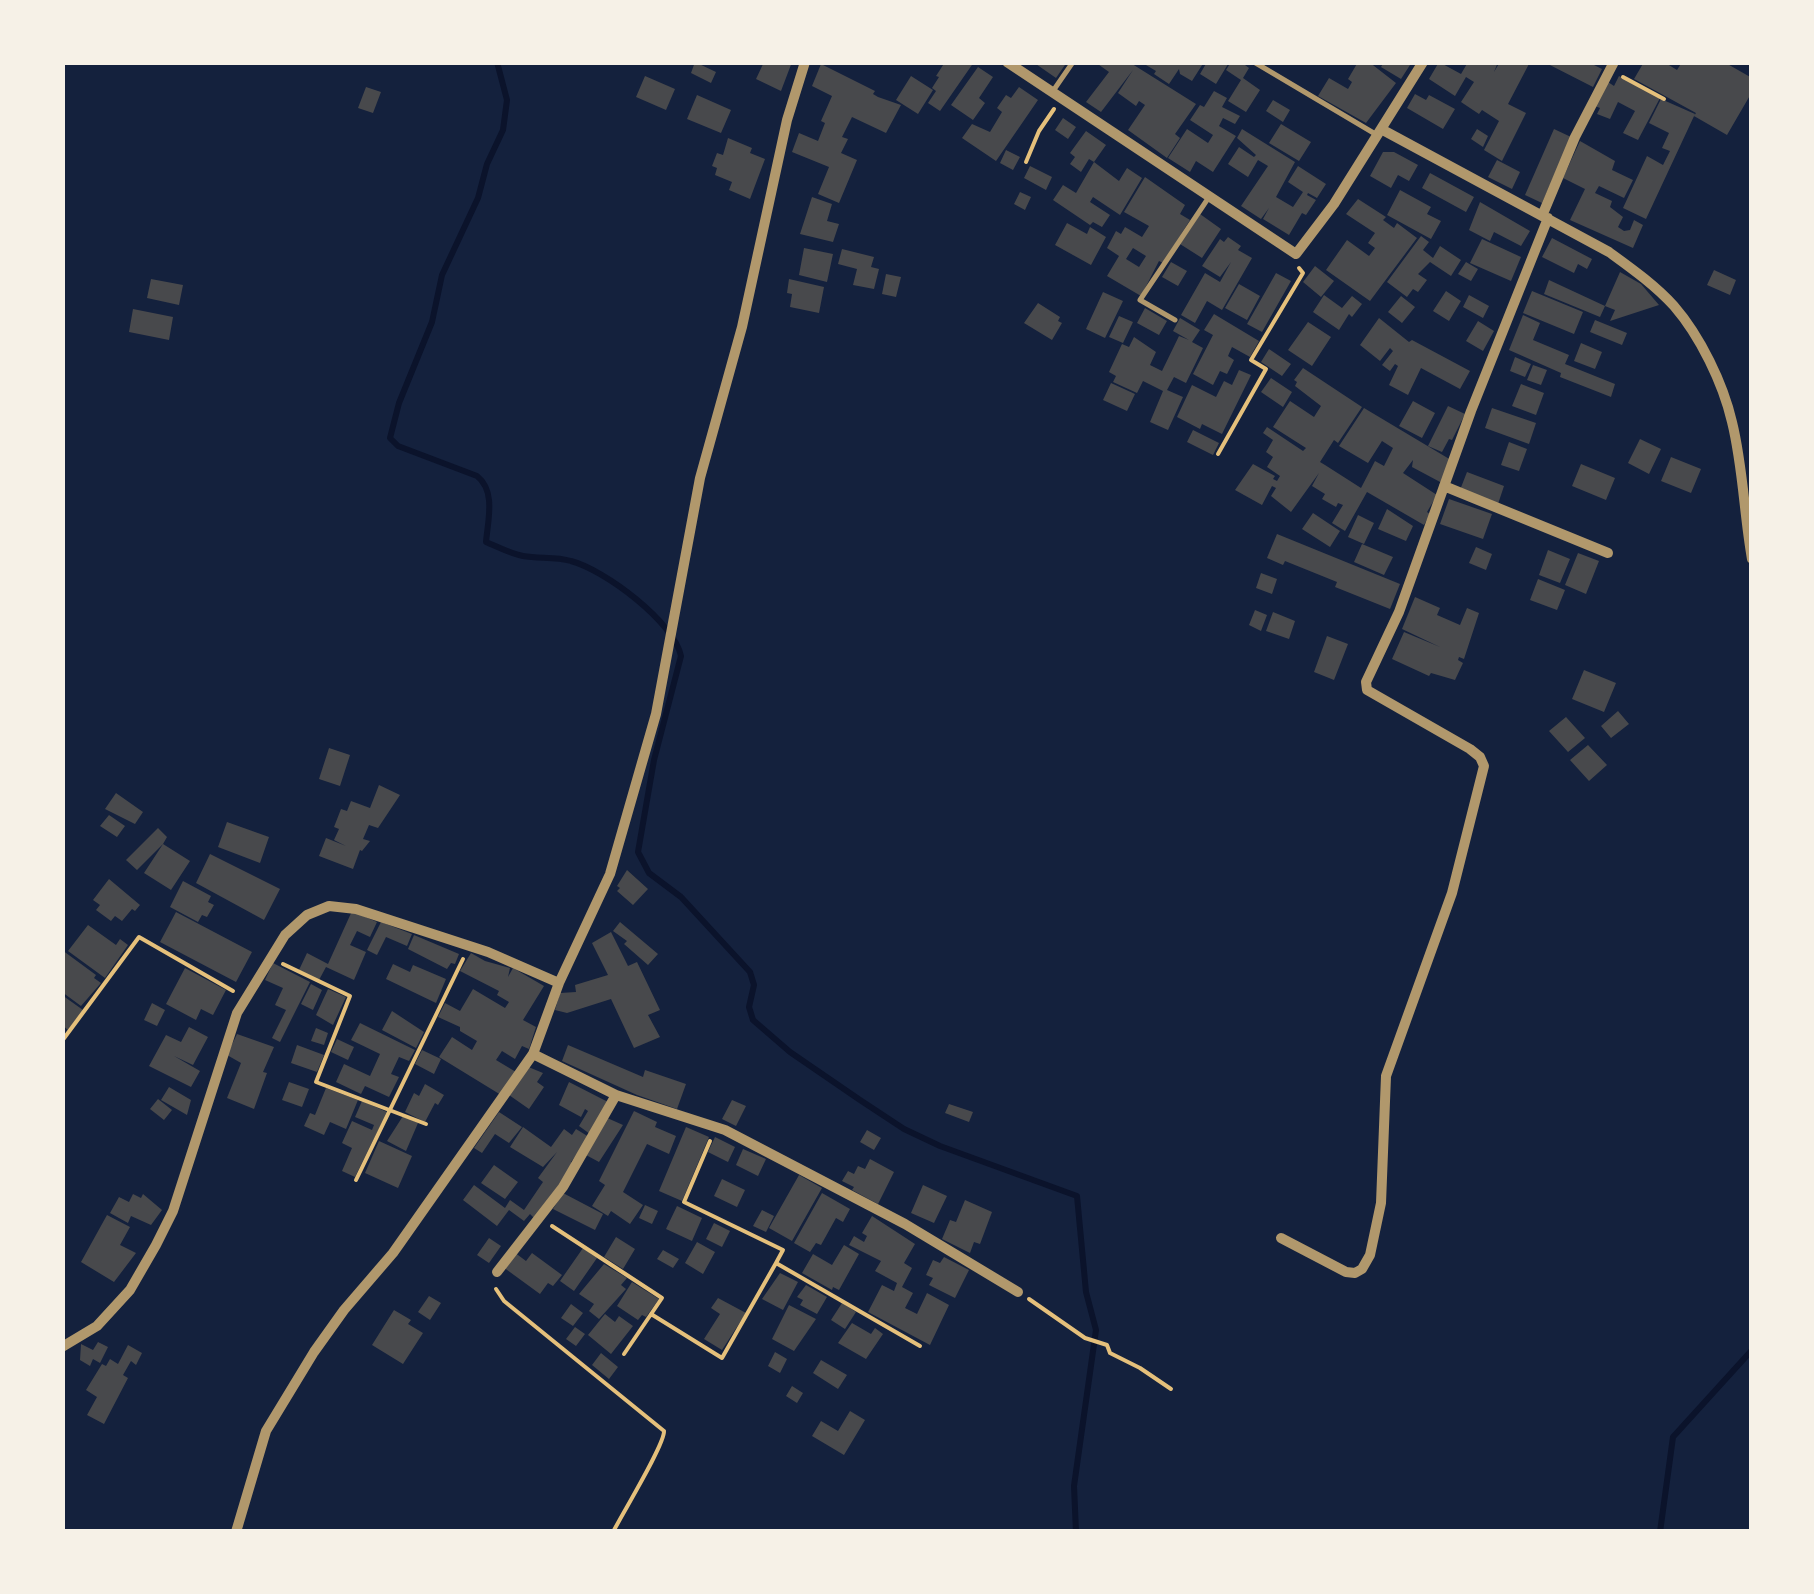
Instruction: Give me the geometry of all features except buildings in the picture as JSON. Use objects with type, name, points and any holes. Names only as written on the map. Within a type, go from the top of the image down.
[{"type":"street","points":[[236,1532],[266,1431],[314,1352],[393,1253],[533,1054],[559,983],[610,874],[652,729],[700,478],[742,327],[787,120],[806,62]]},
{"type":"street","points":[[1008,62],[1296,254],[1334,204],[1422,62]]},
{"type":"street","points":[[1281,1238],[1346,1272],[1362,1269],[1370,1255],[1381,1203],[1386,1076],[1452,893],[1484,766],[1470,749],[1368,690],[1366,682],[1385,646],[1575,137],[1612,66]]},
{"type":"street","points":[[1380,132],[1609,252],[1674,306],[1694,336],[1732,421],[1752,559]]},
{"type":"street","points":[[1444,486],[1608,552]]},
{"type":"street","points":[[62,1347],[97,1326],[130,1290],[156,1246],[174,1210],[221,1057],[246,998],[285,935],[307,915],[329,906],[356,909],[470,946],[559,983]]},
{"type":"street","points":[[533,1054],[616,1095],[716,1128],[906,1224],[1018,1292]]},
{"type":"street","points":[[497,1272],[563,1186],[616,1095]]},
{"type":"lane","points":[[1058,94],[1073,62]]},
{"type":"lane","points":[[1254,62],[1380,132]]},
{"type":"lane","points":[[1175,320],[1140,300],[1209,197]]},
{"type":"path","points":[[1612,66],[1664,99]]},
{"type":"path","points":[[1026,162],[1058,94]]},
{"type":"path","points":[[1218,454],[1266,369],[1252,360],[1302,273],[1296,264],[1296,254]]},
{"type":"path","points":[[62,1041],[139,937],[246,998]]},
{"type":"path","points":[[356,1180],[470,946]]},
{"type":"path","points":[[270,957],[350,996],[316,1082],[426,1124]]},
{"type":"path","points":[[651,1314],[722,1358],[783,1250],[684,1202],[716,1128]]},
{"type":"path","points":[[540,1217],[662,1298],[624,1354]]},
{"type":"path","points":[[776,1262],[920,1346]]},
{"type":"path","points":[[497,1272],[494,1286],[504,1301],[664,1431],[664,1442],[613,1532]]},
{"type":"path","points":[[1018,1292],[1171,1389]]},
{"type":"waterway","points":[[497,62],[507,100],[503,130],[487,164],[478,198],[442,275],[432,322],[399,403],[390,438],[398,446],[477,476],[483,482],[489,506],[486,542],[518,555],[571,561],[602,575],[652,613],[676,643],[681,656],[654,760],[638,852],[649,873],[681,897],[750,972],[754,985],[749,1007],[753,1020],[790,1052],[904,1129],[1077,1196],[1086,1292],[1096,1330],[1074,1486],[1076,1532]]},
{"type":"waterway","points":[[1660,1532],[1673,1437],[1752,1350]]}]
